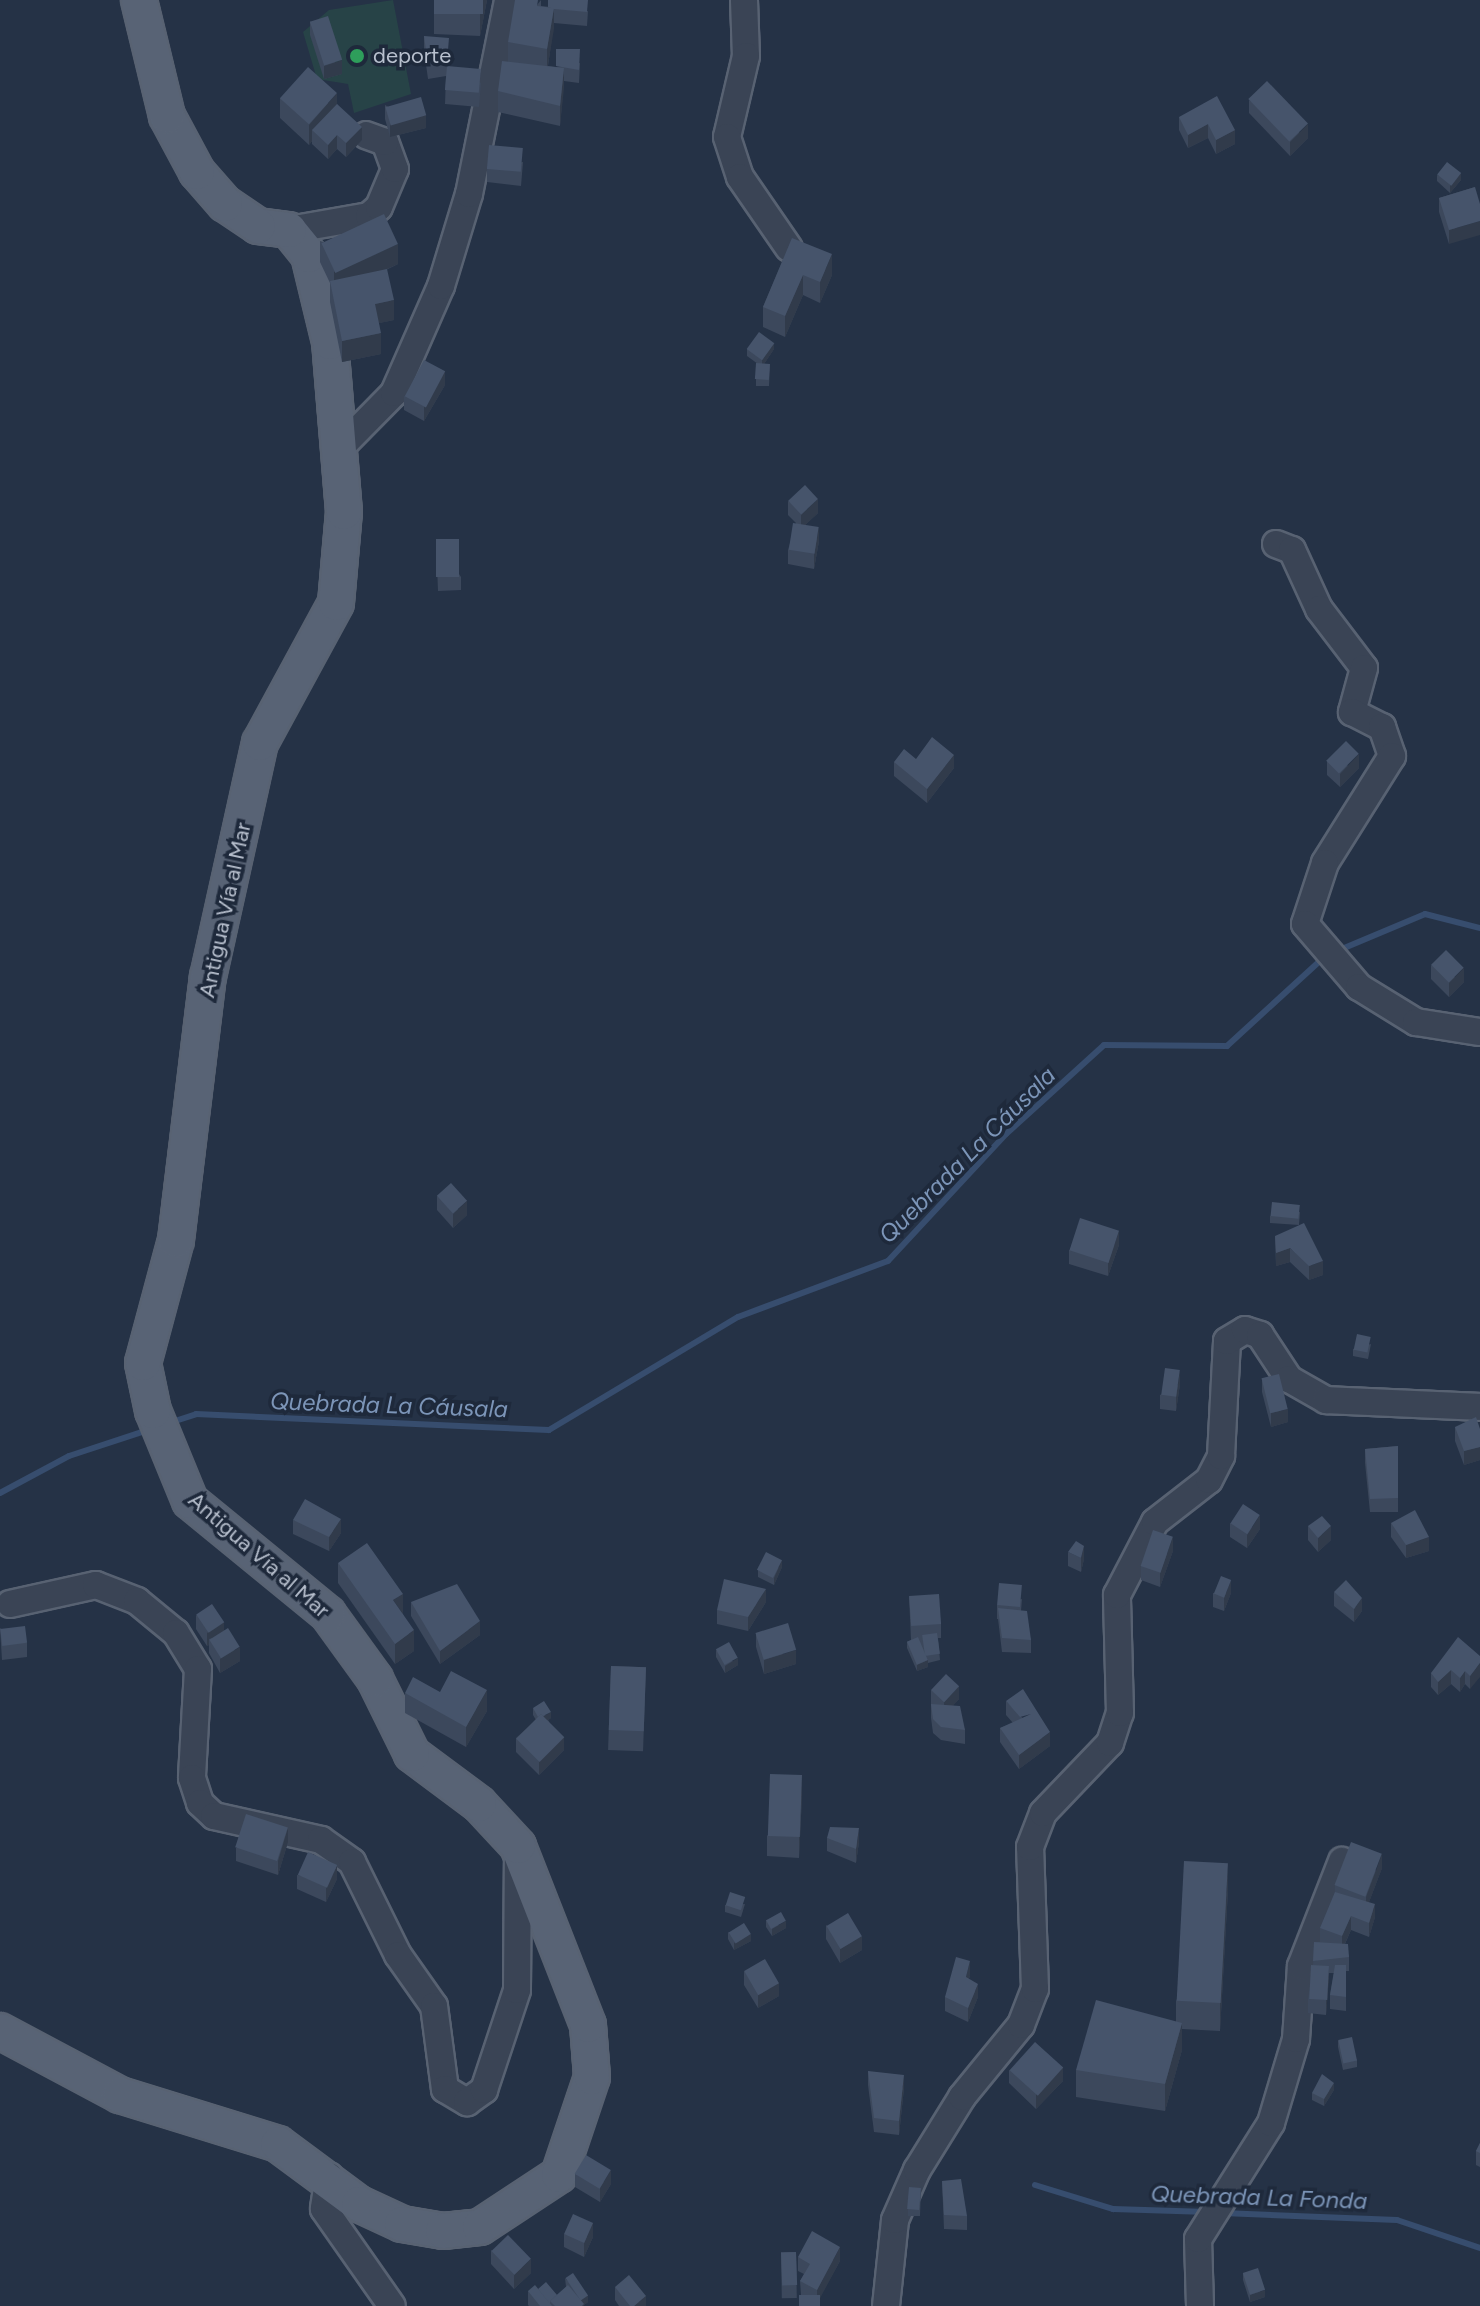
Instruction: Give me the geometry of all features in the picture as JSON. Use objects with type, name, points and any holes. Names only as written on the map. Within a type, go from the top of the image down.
[{"type":"main road","points":[[139,0],[167,116],[197,172],[258,226],[289,230]]},
{"type":"main road","name":"Antigua Vía al Mar","points":[[0,2031],[120,2095],[249,2131],[329,2176],[359,2204],[402,2224],[443,2231],[480,2227],[559,2175],[592,2077],[588,2025],[518,1846],[479,1804],[412,1754],[375,1679],[328,1614],[190,1501],[157,1427],[143,1363],[176,1240],[208,977],[260,743],[336,603],[341,447],[330,342],[309,255],[289,230]]},
{"type":"street","points":[[341,447],[394,393],[441,286],[469,194],[508,0]]},
{"type":"street","points":[[744,0],[746,56],[727,137],[740,177],[789,248]]},
{"type":"street","points":[[289,230],[369,216],[379,207],[395,169],[385,142],[366,135]]},
{"type":"street","points":[[1276,544],[1292,550],[1319,609],[1364,668],[1352,712],[1382,727],[1392,756],[1325,863],[1305,924],[1359,987],[1393,1008],[1416,1022],[1480,1032]]},
{"type":"street","points":[[886,2306],[895,2220],[917,2170],[962,2097],[1021,2025],[1035,1989],[1030,1847],[1043,1813],[1110,1743],[1120,1713],[1117,1595],[1155,1522],[1209,1480],[1221,1456],[1227,1341],[1245,1330],[1260,1335],[1289,1379],[1326,1400],[1480,1407]]},
{"type":"street","points":[[10,1604],[96,1585],[137,1601],[176,1633],[198,1669],[192,1778],[200,1803],[214,1816],[321,1840],[352,1862],[398,1955],[434,2006],[445,2089],[467,2102],[484,2090],[517,1990],[518,1846]]},
{"type":"street","points":[[1200,2306],[1198,2239],[1271,2123],[1296,2039],[1301,1966],[1342,1861]]},
{"type":"street","points":[[329,2176],[320,2193],[324,2209],[392,2306]]},
{"type":"green space","name":"deporte","points":[[393,0],[411,94],[354,113],[348,84],[317,79],[303,32],[329,10]]},
{"type":"building","points":[[434,0],[483,0],[483,14],[434,14]]},
{"type":"building","points":[[515,0],[538,0],[537,6],[554,8],[547,49],[508,42]]},
{"type":"building","points":[[548,0],[588,0],[587,12],[554,9],[548,7]]},
{"type":"building","points":[[328,16],[342,60],[324,66],[310,22]]},
{"type":"building","points":[[424,36],[449,38],[447,62],[428,65]]},
{"type":"building","points":[[556,49],[580,49],[579,70],[556,66]]},
{"type":"building","points":[[502,61],[564,68],[560,106],[498,91]]},
{"type":"building","points":[[447,66],[481,69],[479,93],[445,90]]},
{"type":"building","points":[[308,67],[337,93],[309,124],[280,98]]},
{"type":"building","points":[[1267,81],[1308,123],[1289,142],[1248,99]]},
{"type":"building","points":[[1217,96],[1235,130],[1216,140],[1208,124],[1188,135],[1179,117]]},
{"type":"building","points":[[421,97],[426,115],[391,125],[385,107]]},
{"type":"building","points":[[337,104],[362,127],[346,143],[337,135],[328,145],[312,130]]},
{"type":"building","points":[[489,145],[523,148],[521,172],[487,169]]},
{"type":"building","points":[[1447,162],[1461,173],[1451,186],[1437,175]]},
{"type":"building","points":[[1475,187],[1480,204],[1480,221],[1449,230],[1439,198]]},
{"type":"building","points":[[384,214],[398,244],[335,273],[321,243]]},
{"type":"building","points":[[792,238],[832,254],[820,282],[803,275],[785,316],[763,307]]},
{"type":"building","points":[[387,269],[394,300],[375,304],[381,333],[342,341],[330,281]]},
{"type":"building","points":[[759,332],[774,343],[762,360],[747,349]]},
{"type":"building","points":[[424,360],[445,371],[426,407],[405,396]]},
{"type":"building","points":[[756,363],[770,364],[769,380],[755,379]]},
{"type":"building","points":[[805,485],[818,499],[801,515],[788,501]]},
{"type":"building","points":[[793,523],[819,527],[814,554],[789,550]]},
{"type":"building","points":[[436,539],[459,539],[459,577],[436,577]]},
{"type":"building","points":[[932,737],[954,755],[927,789],[894,762],[904,749],[916,759]]},
{"type":"building","points":[[1346,741],[1359,754],[1339,774],[1326,761]]},
{"type":"building","points":[[1446,950],[1464,968],[1449,983],[1431,965]]},
{"type":"building","points":[[451,1183],[467,1201],[453,1214],[437,1196]]},
{"type":"building","points":[[1272,1202],[1300,1205],[1298,1219],[1271,1216]]},
{"type":"building","points":[[1080,1218],[1119,1231],[1108,1263],[1069,1250]]},
{"type":"building","points":[[1304,1223],[1323,1261],[1309,1266],[1290,1248],[1276,1253],[1275,1236]]},
{"type":"building","points":[[1357,1334],[1371,1337],[1367,1353],[1354,1350]]},
{"type":"building","points":[[1165,1368],[1180,1370],[1176,1397],[1161,1395]]},
{"type":"building","points":[[1279,1374],[1288,1409],[1270,1413],[1262,1378]]},
{"type":"building","points":[[1476,1417],[1480,1447],[1464,1451],[1455,1427]]},
{"type":"building","points":[[1398,1446],[1398,1498],[1370,1499],[1365,1449]]},
{"type":"building","points":[[305,1499],[341,1519],[329,1537],[293,1520]]},
{"type":"building","points":[[1243,1504],[1260,1515],[1247,1534],[1230,1523]]},
{"type":"building","points":[[1415,1510],[1429,1537],[1406,1545],[1391,1523]]},
{"type":"building","points":[[1322,1516],[1331,1526],[1318,1538],[1308,1526]]},
{"type":"building","points":[[1153,1530],[1173,1537],[1160,1573],[1141,1566]]},
{"type":"building","points":[[1076,1541],[1084,1546],[1081,1558],[1068,1552]]},
{"type":"building","points":[[367,1543],[403,1594],[393,1600],[414,1630],[395,1644],[338,1563]]},
{"type":"building","points":[[766,1552],[782,1560],[773,1578],[757,1570]]},
{"type":"building","points":[[1221,1576],[1231,1580],[1224,1598],[1214,1594]]},
{"type":"building","points":[[724,1579],[766,1589],[748,1617],[717,1610]]},
{"type":"building","points":[[1346,1580],[1362,1598],[1354,1609],[1334,1592]]},
{"type":"building","points":[[999,1583],[1022,1585],[1020,1607],[997,1605]]},
{"type":"building","points":[[457,1584],[480,1621],[440,1651],[411,1602]]},
{"type":"building","points":[[939,1594],[941,1624],[911,1626],[909,1596]]},
{"type":"building","points":[[212,1604],[224,1622],[209,1633],[196,1615]]},
{"type":"building","points":[[998,1608],[1027,1611],[1031,1640],[1002,1638]]},
{"type":"building","points":[[788,1623],[796,1650],[764,1660],[755,1633]]},
{"type":"building","points":[[25,1626],[27,1643],[2,1646],[0,1629]]},
{"type":"building","points":[[228,1628],[240,1647],[221,1658],[209,1640]]},
{"type":"building","points":[[937,1633],[940,1654],[925,1656],[922,1635]]},
{"type":"building","points":[[918,1637],[928,1660],[917,1665],[907,1642]]},
{"type":"building","points":[[1458,1637],[1480,1656],[1480,1663],[1470,1676],[1465,1671],[1460,1678],[1451,1670],[1438,1682],[1431,1673]]},
{"type":"building","points":[[729,1642],[738,1658],[725,1665],[716,1649]]},
{"type":"building","points":[[611,1666],[646,1667],[644,1731],[609,1730]]},
{"type":"building","points":[[451,1671],[487,1690],[466,1727],[405,1693],[413,1677],[440,1692]]},
{"type":"building","points":[[946,1674],[959,1686],[944,1702],[931,1690]]},
{"type":"building","points":[[1023,1689],[1050,1732],[1019,1755],[1000,1728],[1031,1714],[1020,1717],[1006,1701]]},
{"type":"building","points":[[544,1701],[551,1712],[538,1717],[533,1708]]},
{"type":"building","points":[[931,1704],[960,1706],[965,1730],[941,1727],[933,1719]]},
{"type":"building","points":[[541,1714],[564,1737],[540,1762],[516,1739]]},
{"type":"building","points":[[770,1774],[802,1775],[800,1837],[768,1836]]},
{"type":"building","points":[[246,1814],[288,1828],[277,1861],[235,1847]]},
{"type":"building","points":[[830,1827],[859,1828],[856,1849],[827,1838]]},
{"type":"building","points":[[1351,1842],[1382,1854],[1365,1897],[1335,1885]]},
{"type":"building","points":[[308,1852],[337,1865],[327,1888],[298,1875]]},
{"type":"building","points":[[1184,1861],[1228,1863],[1221,2003],[1177,2001]]},
{"type":"building","points":[[730,1892],[745,1897],[741,1910],[726,1905]]},
{"type":"building","points":[[1335,1892],[1375,1904],[1369,1923],[1351,1916],[1342,1936],[1320,1928]]},
{"type":"building","points":[[781,1912],[786,1921],[771,1929],[766,1920]]},
{"type":"building","points":[[848,1913],[862,1936],[840,1949],[827,1926]]},
{"type":"building","points":[[744,1923],[751,1934],[736,1944],[729,1933]]},
{"type":"building","points":[[1314,1942],[1348,1944],[1349,1957],[1313,1961]]},
{"type":"building","points":[[956,1957],[970,1961],[966,1977],[978,1984],[968,2008],[945,1997]]},
{"type":"building","points":[[765,1959],[779,1983],[758,1995],[744,1971]]},
{"type":"building","points":[[1311,1965],[1329,1966],[1327,2000],[1309,1999]]},
{"type":"building","points":[[1335,1965],[1346,1965],[1346,1997],[1330,1995]]},
{"type":"building","points":[[1096,2000],[1182,2023],[1165,2084],[1076,2070]]},
{"type":"building","points":[[1352,2037],[1357,2060],[1343,2063],[1338,2040]]},
{"type":"building","points":[[1035,2042],[1063,2067],[1038,2096],[1010,2070]]},
{"type":"building","points":[[868,2071],[904,2075],[899,2121],[874,2118]]},
{"type":"building","points":[[1322,2074],[1334,2083],[1324,2099],[1312,2093]]},
{"type":"building","points":[[586,2155],[611,2170],[600,2189],[575,2174]]},
{"type":"building","points":[[961,2179],[967,2216],[944,2215],[942,2181]]},
{"type":"building","points":[[909,2187],[921,2188],[919,2210],[907,2209]]},
{"type":"building","points":[[573,2214],[593,2223],[584,2243],[564,2234]]},
{"type":"building","points":[[812,2231],[840,2247],[817,2290],[800,2281],[810,2264],[798,2257]]},
{"type":"building","points":[[508,2235],[531,2259],[514,2275],[491,2251]]},
{"type":"building","points":[[796,2252],[797,2285],[782,2286],[781,2253]]},
{"type":"building","points":[[1258,2268],[1265,2290],[1250,2295],[1243,2273]]},
{"type":"building","points":[[573,2273],[588,2295],[581,2300],[566,2278]]},
{"type":"building","points":[[629,2275],[646,2296],[634,2306],[630,2306],[615,2287]]},
{"type":"building","points":[[546,2282],[557,2295],[550,2304],[538,2289]]},
{"type":"building","points":[[535,2285],[552,2306],[540,2306],[528,2291]]},
{"type":"building","points":[[568,2285],[584,2304],[582,2306],[555,2306],[550,2301]]},
{"type":"building","points":[[799,2295],[820,2295],[820,2306],[799,2306]]},
{"type":"waterway","name":"Quebrada La Cáusala","points":[[1337,951],[1425,914],[1480,928]]},
{"type":"waterway","name":"Quebrada La Cáusala","points":[[169,1423],[196,1414],[549,1430],[738,1317],[888,1261],[1006,1134],[1104,1045],[1227,1046],[1323,958]]},
{"type":"waterway","name":"Quebrada La Cáusala","points":[[0,1493],[69,1456],[151,1429]]},
{"type":"waterway","name":"Quebrada La Fonda","points":[[1035,2185],[1113,2209],[1208,2212]]},
{"type":"waterway","name":"Quebrada La Fonda","points":[[1223,2213],[1397,2220],[1480,2248]]},
{"type":"place","name":"deporte","points":[[357,56]]}]
